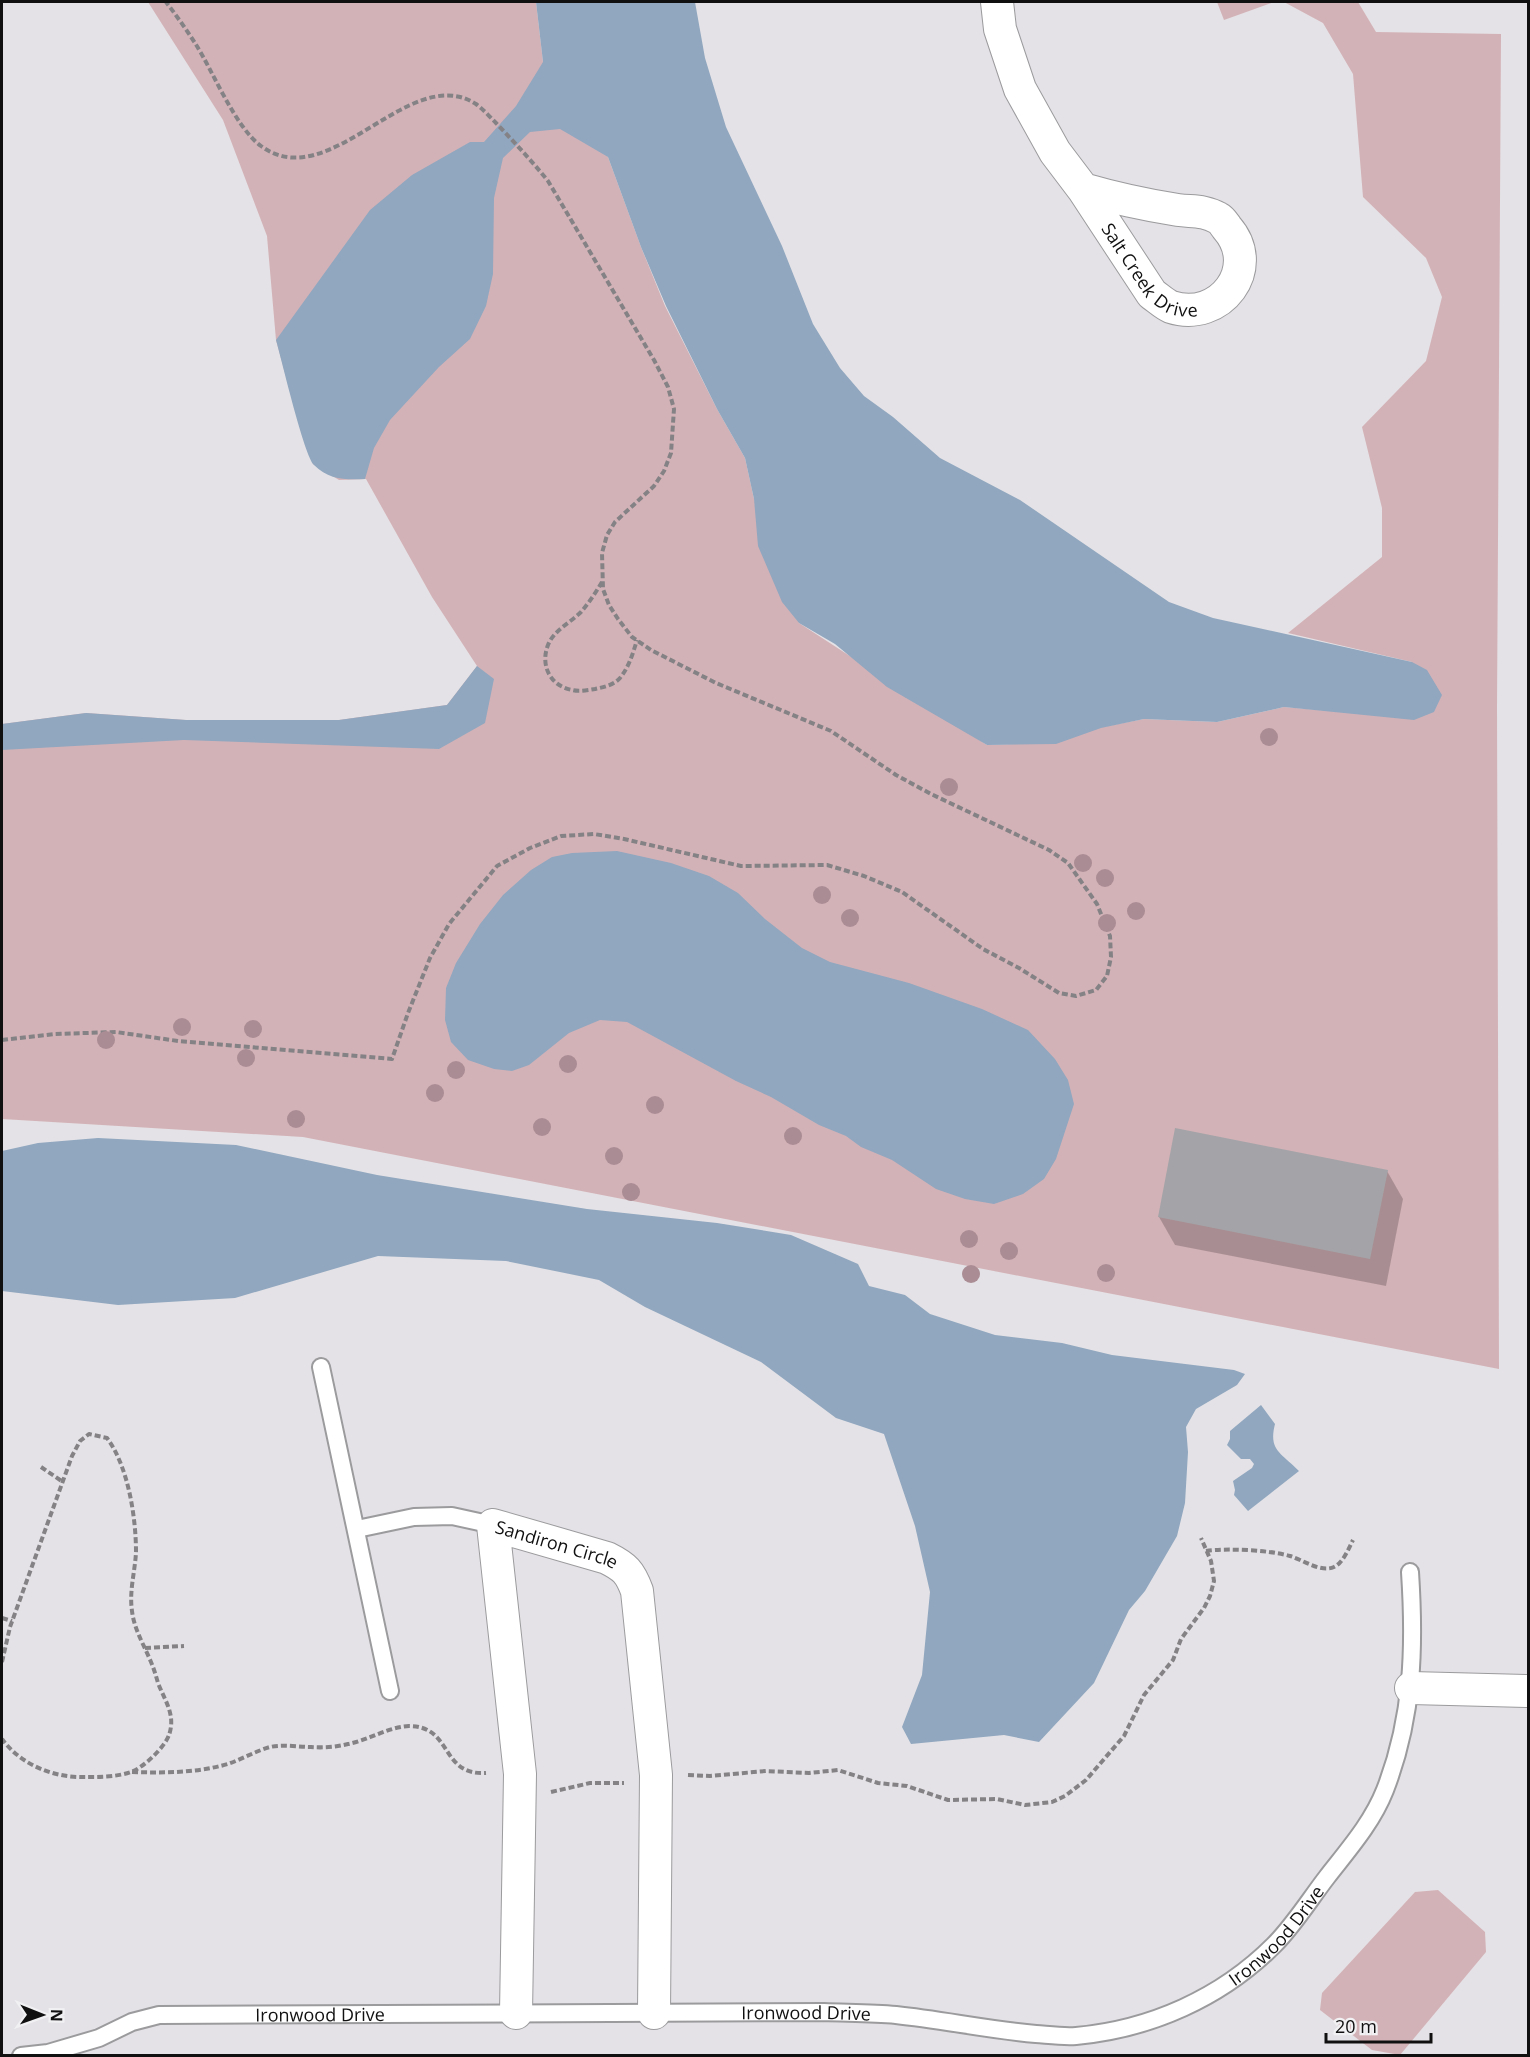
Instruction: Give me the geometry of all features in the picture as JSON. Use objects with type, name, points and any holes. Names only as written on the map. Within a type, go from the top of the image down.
[{"type":"street","name":"Salt Creek Drive","points":[[997,2],[1000,29],[1020,89],[1054,152],[1083,189],[1152,294],[1168,306],[1189,311],[1210,307],[1227,295],[1237,276],[1240,255],[1233,235],[1220,219],[1200,210],[1179,210],[1083,189]]},
{"type":"street","name":"Sandiron Circle","points":[[516,2013],[520,1780],[493,1525],[606,1558],[621,1565],[632,1577],[637,1592],[656,1780],[654,2013]]},
{"type":"street","points":[[1411,1688],[1528,1691]]},
{"type":"lane","points":[[321,1367],[390,1691]]},
{"type":"lane","points":[[357,1529],[414,1516],[452,1516],[493,1525]]},
{"type":"lane","name":"Ironwood Drive","points":[[21,2055],[48,2053],[99,2038],[132,2022],[159,2015],[824,2012],[896,2015],[1001,2031],[1073,2036],[1099,2033],[1151,2021],[1200,2001],[1240,1975],[1276,1944],[1361,1834],[1384,1792],[1402,1737],[1411,1688],[1414,1627],[1410,1572]]},
{"type":"path","points":[[2,1040],[55,1034],[116,1032],[178,1041],[393,1059],[430,958],[449,924],[497,866],[530,848],[561,836],[594,834],[741,866],[827,865],[864,876],[902,892],[983,949],[1059,993],[1076,996],[1096,990],[1107,976],[1111,957],[1110,936],[1097,904],[1068,863],[1049,850],[896,775],[831,731],[716,682],[651,650],[637,640],[618,619],[603,590],[602,553],[607,535],[615,522],[654,486],[664,471],[671,453],[674,409],[668,387],[654,360],[548,181],[527,154],[486,113],[469,101],[454,97],[434,97],[414,104],[324,153],[295,157],[272,153],[259,145],[243,127],[212,76],[196,43],[166,2]]},
{"type":"path","points":[[603,581],[581,612],[555,633],[548,644],[544,659],[546,670],[552,680],[561,687],[573,691],[612,684],[620,679],[626,669],[637,640]]},
{"type":"path","points":[[2,1662],[12,1621],[80,1441],[89,1434],[107,1438],[118,1458],[129,1492],[134,1526],[136,1553],[131,1592],[132,1612],[171,1709],[171,1729],[161,1749],[132,1772]]},
{"type":"path","points":[[41,1467],[63,1482]]},
{"type":"path","points":[[2,1739],[10,1750],[25,1761],[69,1778],[132,1772],[185,1772],[231,1763],[270,1747],[334,1746],[367,1739],[391,1729],[417,1727],[428,1730],[439,1739],[455,1763],[464,1770],[474,1773],[501,1771],[548,1792],[590,1783],[639,1782],[680,1775],[710,1776],[766,1770],[809,1773],[838,1770],[878,1783],[906,1786],[948,1800],[997,1799],[1025,1805],[1052,1802],[1065,1796],[1086,1780],[1106,1759],[1124,1736],[1144,1695],[1173,1660],[1180,1639],[1204,1608],[1214,1581],[1211,1561],[1201,1538]]},
{"type":"path","points":[[1206,1551],[1227,1548],[1288,1556],[1323,1568],[1333,1568],[1340,1563],[1353,1540]]},
{"type":"path","points":[[2,1618],[12,1621]]},
{"type":"path","points":[[145,1648],[184,1647]]},
{"type":"shaded area","points":[[148,2],[536,2],[543,62],[608,157],[665,306],[717,409],[745,458],[754,499],[799,623],[987,745],[1015,744],[1144,719],[1217,722],[1284,707],[1331,711],[1412,662],[1288,633],[1382,557],[1382,508],[1362,427],[1426,361],[1442,297],[1426,258],[1363,197],[1353,74],[1323,23],[1284,2],[1358,2],[1376,32],[1501,34],[1497,708],[1499,1369],[303,1137],[2,1119],[2,724],[86,713],[186,720],[339,720],[447,705],[477,666],[432,597],[366,479],[339,480],[313,464],[302,435],[276,340],[267,236],[223,120]]},
{"type":"shaded area","points":[[1217,2],[1274,2],[1224,20]]},
{"type":"shaded area","points":[[1438,1890],[1485,1932],[1486,1952],[1400,2055],[1372,2050],[1320,2010],[1322,1993],[1415,1892]]},
{"type":"water","points":[[536,2],[695,2],[705,58],[726,127],[782,246],[813,324],[840,368],[864,396],[893,417],[940,458],[1020,500],[1169,602],[1213,618],[1412,662],[1427,670],[1442,695],[1434,712],[1414,720],[1284,707],[1217,722],[1144,719],[1101,728],[1056,744],[987,745],[887,687],[835,644],[799,623],[782,602],[758,546],[754,499],[745,458],[717,409],[666,306],[641,247],[608,157],[560,129],[530,132],[503,158],[494,198],[493,274],[486,306],[470,339],[439,367],[390,420],[374,448],[365,479],[338,478],[320,470],[314,465],[305,444],[276,340],[370,210],[412,175],[470,142],[484,142],[516,106],[543,62]]},
{"type":"water","points":[[477,666],[494,679],[485,723],[439,749],[184,740],[2,750],[2,724],[86,713],[186,720],[339,720],[447,705]]},
{"type":"water","points":[[617,851],[671,863],[709,876],[738,893],[765,919],[802,948],[830,962],[909,983],[982,1009],[1028,1030],[1055,1059],[1068,1080],[1074,1104],[1056,1159],[1044,1179],[1023,1194],[994,1204],[965,1199],[936,1189],[892,1160],[861,1147],[846,1136],[819,1125],[771,1097],[736,1081],[627,1022],[600,1020],[569,1033],[529,1065],[512,1071],[494,1069],[468,1060],[451,1042],[445,1020],[446,988],[456,963],[480,924],[503,895],[531,870],[552,857],[572,853]]},
{"type":"water","points":[[98,1138],[236,1145],[377,1175],[587,1209],[717,1223],[791,1235],[858,1264],[869,1286],[905,1295],[930,1314],[995,1335],[1062,1343],[1112,1355],[1234,1370],[1245,1374],[1237,1385],[1196,1409],[1186,1427],[1188,1452],[1185,1503],[1177,1536],[1145,1591],[1129,1610],[1094,1683],[1039,1742],[1004,1735],[911,1744],[902,1727],[922,1675],[930,1592],[915,1526],[884,1434],[836,1418],[761,1362],[645,1307],[599,1280],[506,1261],[378,1256],[235,1298],[118,1305],[2,1291],[2,1151],[38,1143]]},
{"type":"water","points":[[1261,1405],[1275,1424],[1273,1440],[1275,1446],[1299,1471],[1248,1511],[1234,1495],[1233,1481],[1252,1468],[1254,1464],[1250,1459],[1241,1459],[1227,1445],[1230,1431]]},
{"type":"building","points":[[1175,1128],[1388,1170],[1370,1259],[1158,1217]]}]
